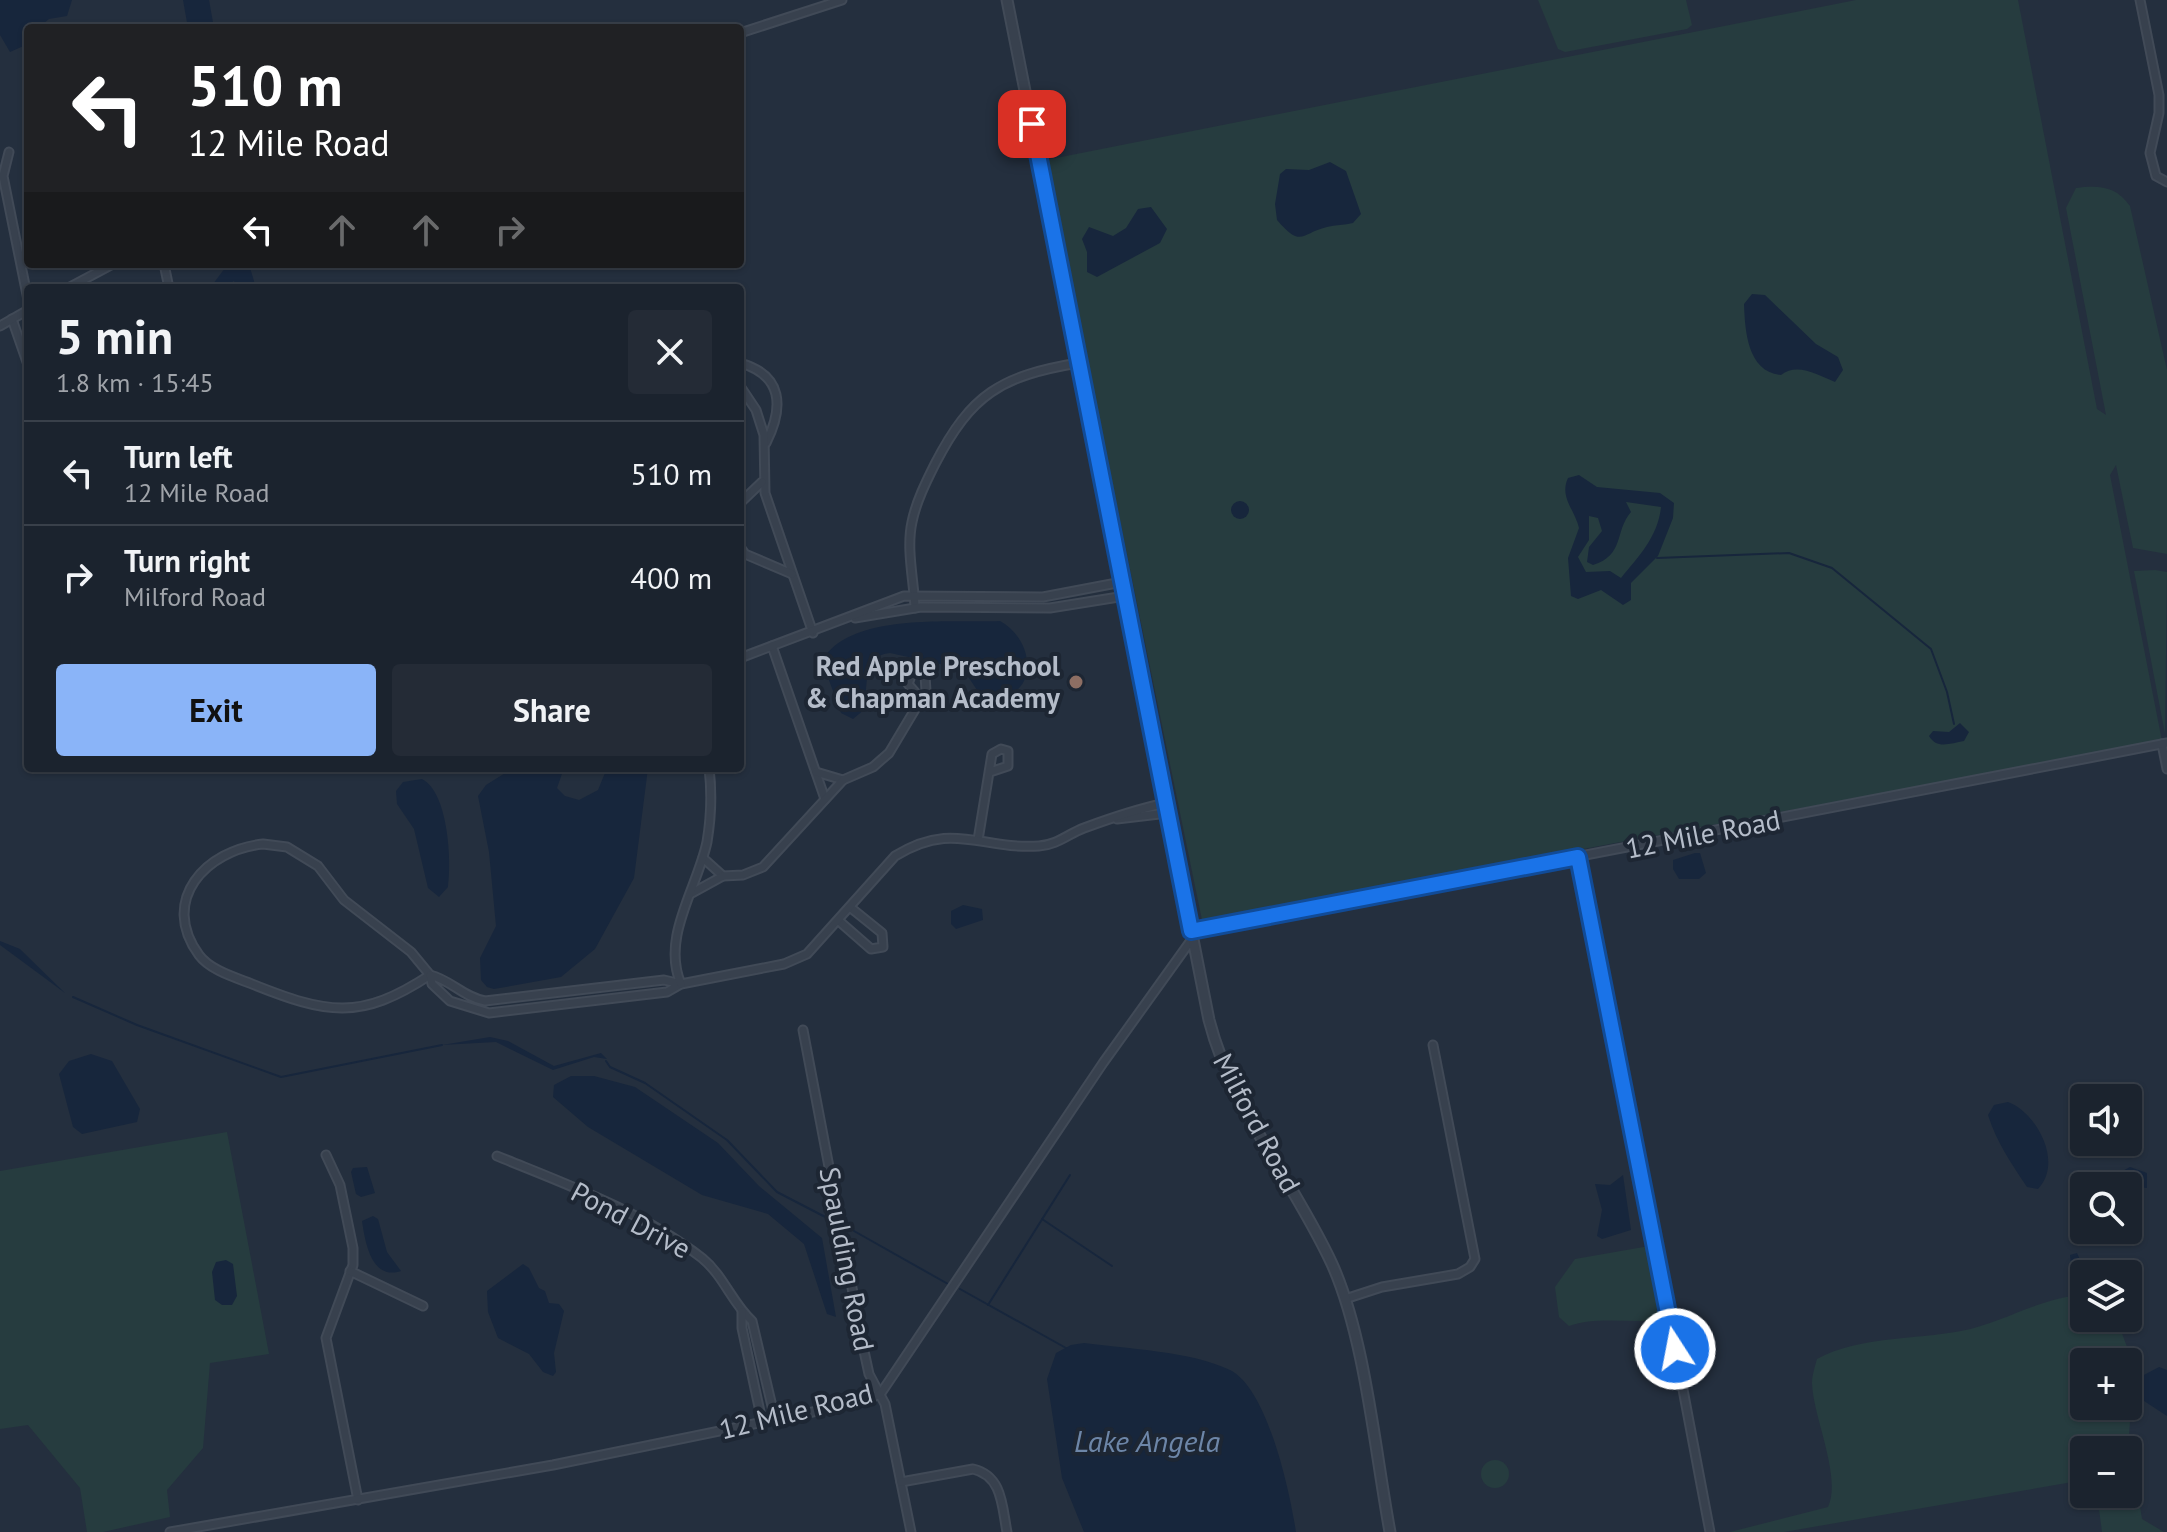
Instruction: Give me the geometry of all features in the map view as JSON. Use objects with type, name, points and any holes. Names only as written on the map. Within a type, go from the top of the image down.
[{"type":"street","points":[[744,32],[842,0]]},
{"type":"street","name":"Milford Road","points":[[1007,0],[1192,935],[1221,1061],[1246,1113],[1320,1239],[1345,1299],[1390,1532]]},
{"type":"street","points":[[2140,0],[2159,95],[2150,162],[2156,176],[2167,182]]},
{"type":"street","points":[[9,152],[3,176],[25,284]]},
{"type":"street","points":[[76,284],[106,268]]},
{"type":"street","points":[[0,326],[24,312]]},
{"type":"street","points":[[12,319],[24,354]]},
{"type":"street","points":[[915,608],[912,521],[936,463],[967,412],[981,397],[1014,377],[1078,363]]},
{"type":"street","points":[[744,364],[757,368],[768,377],[777,398],[775,424],[765,445]]},
{"type":"street","points":[[744,392],[756,410],[765,445],[762,482],[813,633]]},
{"type":"street","points":[[744,499],[762,482]]},
{"type":"street","points":[[744,553],[792,574]]},
{"type":"street","points":[[744,655],[853,618],[889,599],[915,595],[1043,597],[1122,582]]},
{"type":"street","points":[[853,618],[915,608],[1050,608],[1125,596]]},
{"type":"street","points":[[772,646],[825,799]]},
{"type":"street","points":[[692,893],[723,876],[743,875],[763,867],[843,780],[873,767],[889,753],[922,700]]},
{"type":"street","points":[[2165,744],[2167,769]]},
{"type":"street","name":"12 Mile Road","points":[[170,1532],[358,1500],[775,1419],[868,1400],[881,1393],[1192,935],[2165,744]]},
{"type":"street","points":[[681,984],[675,950],[679,924],[692,893],[707,840],[709,772]]},
{"type":"street","points":[[816,772],[843,780]]},
{"type":"street","points":[[978,840],[990,772]]},
{"type":"street","points":[[681,984],[664,980],[485,1001],[463,995],[441,978],[430,975],[399,995],[371,1006],[341,1009],[303,1003],[206,963],[188,932],[190,891],[212,860],[236,847],[263,844],[287,847],[318,866],[344,900],[411,952],[430,975],[432,984],[450,1001],[489,1013],[657,993],[681,984],[784,964],[807,954],[895,856],[910,847],[945,836],[1041,846],[1114,819],[1131,820],[1167,808]]},
{"type":"street","points":[[1578,857],[1623,1073],[1710,1532]]},
{"type":"street","points":[[703,858],[723,876]]},
{"type":"street","points":[[839,921],[871,949],[883,947],[882,933],[851,908]]},
{"type":"street","name":"Spaulding Road","points":[[803,1030],[864,1351],[869,1374],[881,1393],[911,1532]]},
{"type":"street","points":[[1345,1299],[1382,1287],[1458,1274],[1473,1264],[1476,1252],[1433,1045]]},
{"type":"street","points":[[326,1155],[336,1172],[353,1248],[350,1271],[326,1338],[358,1500]]},
{"type":"street","name":"Pond Drive","points":[[497,1156],[609,1202],[702,1258],[752,1321],[775,1419]]},
{"type":"street","points":[[350,1271],[423,1306]]},
{"type":"street","name":"Pond Drive","points":[[742,1312],[762,1421]]},
{"type":"street","points":[[753,1374],[764,1371]]},
{"type":"street","points":[[901,1482],[973,1469],[983,1472],[998,1489],[1007,1532]]},
{"type":"green space","points":[[1538,0],[1686,0],[1692,25],[1687,29],[1565,52],[1558,49]]},
{"type":"green space","points":[[1856,0],[2018,0],[2097,409],[2106,415],[2066,208],[2076,188],[2092,187],[2106,188],[2119,194],[2130,206],[2167,370],[2167,554],[2133,548],[2116,465],[2110,475],[2162,741],[1202,920],[1046,160]]},
{"type":"green space","points":[[2134,571],[2167,572],[2165,734]]},
{"type":"green space","points":[[227,1132],[269,1354],[210,1363],[203,1448],[167,1490],[170,1517],[103,1532],[87,1532],[80,1488],[28,1425],[0,1429],[0,1171]]},
{"type":"green space","points":[[1655,1245],[1669,1319],[1593,1321],[1569,1326],[1559,1317],[1555,1287],[1575,1259]]},
{"type":"green space","points":[[2070,1297],[2070,1332],[2121,1332],[2127,1348],[2070,1348],[2070,1420],[2130,1420],[2129,1436],[2070,1436],[2070,1482],[1784,1532],[1730,1532],[1828,1507],[1832,1480],[1812,1383],[1817,1359],[1869,1342],[1977,1327],[2052,1300]]},
{"type":"green space","points":[[1495,1460],[1505,1464],[1509,1474],[1505,1484],[1495,1488],[1485,1484],[1481,1474],[1485,1464]]},
{"type":"green space","points":[[2099,1508],[2140,1508],[2142,1519],[2164,1532],[2102,1532]]},
{"type":"water","points":[[0,0],[72,0],[67,16],[49,19],[43,24],[24,24],[24,46],[10,52],[0,35]]},
{"type":"water","points":[[183,0],[209,0],[213,24],[187,24]]},
{"type":"water","points":[[1330,162],[1346,171],[1361,214],[1353,223],[1327,227],[1297,237],[1277,220],[1275,204],[1280,174],[1286,169],[1309,170]]},
{"type":"water","points":[[1151,207],[1167,229],[1160,243],[1097,277],[1087,272],[1087,252],[1082,239],[1089,227],[1113,236],[1126,228],[1138,209]]},
{"type":"water","points":[[225,268],[250,268],[255,284],[235,284],[234,281],[213,284]]},
{"type":"water","points":[[1752,294],[1765,295],[1816,344],[1838,357],[1843,370],[1835,382],[1808,371],[1787,371],[1781,375],[1761,366],[1750,348],[1745,326],[1744,304]]},
{"type":"water","points":[[1579,475],[1597,487],[1660,493],[1674,503],[1673,518],[1658,556],[1631,583],[1631,600],[1623,605],[1601,590],[1578,599],[1571,596],[1568,558],[1579,528],[1566,497],[1568,478]],"holes":[[[1626,502],[1661,507],[1652,537],[1621,578],[1610,571],[1586,572],[1578,557],[1589,540],[1589,516],[1598,518],[1602,531],[1589,547],[1587,562],[1593,565],[1603,561],[1615,549],[1631,512]]]},
{"type":"water","points":[[1236,501],[1244,501],[1249,510],[1247,517],[1236,519],[1231,514],[1231,506]]},
{"type":"water","points":[[1000,621],[1013,631],[1026,656],[1027,670],[1015,692],[1002,698],[983,699],[963,669],[890,653],[881,655],[871,666],[865,709],[853,719],[841,713],[822,661],[835,645],[854,634],[903,623]]},
{"type":"water","points":[[1960,723],[1969,732],[1964,741],[1940,744],[1929,736],[1933,731],[1949,732]]},
{"type":"water","points":[[507,772],[563,772],[557,788],[565,796],[579,800],[598,790],[605,772],[647,772],[634,878],[595,949],[561,977],[494,989],[481,980],[480,958],[496,926],[489,852],[478,796],[486,785]]},
{"type":"water","points":[[422,779],[438,798],[446,828],[448,887],[439,897],[428,888],[414,829],[397,804],[396,791],[403,782]]},
{"type":"water","points":[[1700,853],[1706,873],[1699,879],[1679,879],[1673,869],[1673,860]]},
{"type":"water","points":[[963,905],[982,909],[983,920],[956,929],[951,924],[951,911]]},
{"type":"water","points":[[0,941],[20,949],[65,993],[0,945]]},
{"type":"water","points":[[490,1037],[508,1041],[554,1066],[601,1053],[607,1059],[594,1057],[553,1070],[496,1042],[442,1045]]},
{"type":"water","points":[[91,1054],[112,1061],[140,1109],[137,1122],[82,1134],[73,1127],[59,1074],[69,1061]]},
{"type":"water","points":[[571,1076],[594,1076],[635,1087],[718,1143],[759,1186],[822,1238],[836,1317],[827,1314],[804,1244],[768,1214],[702,1195],[588,1127],[553,1097],[554,1085]]},
{"type":"water","points":[[2008,1102],[2028,1116],[2043,1139],[2048,1165],[2038,1189],[2027,1187],[2000,1144],[1988,1115],[1994,1105]]},
{"type":"water","points":[[367,1167],[375,1193],[361,1197],[356,1194],[351,1172],[353,1168]]},
{"type":"water","points":[[2130,1167],[2147,1173],[2147,1188],[2142,1187],[2142,1172],[2121,1172]]},
{"type":"water","points":[[1623,1175],[1631,1230],[1602,1239],[1597,1236],[1602,1210],[1595,1184],[1610,1185]]},
{"type":"water","points":[[373,1216],[378,1219],[387,1252],[401,1271],[391,1273],[383,1270],[371,1257],[362,1221]]},
{"type":"water","points":[[2077,1253],[2080,1260],[2071,1260],[2070,1255]]},
{"type":"water","points":[[226,1260],[233,1264],[237,1296],[232,1305],[222,1305],[215,1300],[212,1272],[216,1262]]},
{"type":"water","points":[[523,1264],[529,1268],[539,1288],[545,1291],[549,1303],[559,1304],[564,1311],[554,1353],[556,1372],[553,1376],[543,1372],[529,1354],[498,1338],[488,1312],[487,1291]]},
{"type":"water","name":"Lake Angela","points":[[1084,1343],[1197,1359],[1230,1370],[1244,1381],[1256,1398],[1275,1444],[1296,1532],[1084,1532],[1062,1478],[1047,1379],[1056,1353],[1071,1345]]},
{"type":"water","points":[[2159,1367],[2167,1370],[2167,1416],[2144,1401],[2142,1376]]},
{"type":"waterway","points":[[1657,558],[1789,553],[1832,568],[1931,649],[1947,692],[1954,724]]},
{"type":"waterway","points":[[73,997],[137,1025],[281,1077],[442,1045]]},
{"type":"waterway","points":[[606,1061],[610,1067],[645,1083],[727,1140],[777,1192],[833,1221]]},
{"type":"waterway","points":[[988,1305],[1070,1175]]},
{"type":"waterway","points":[[1042,1219],[1112,1266]]},
{"type":"waterway","points":[[854,1231],[948,1284]]},
{"type":"waterway","points":[[960,1289],[1066,1348]]},
{"type":"place","name":"Red Apple Preschool & Chapman Academy","points":[[1076,682]]},
{"type":"route","points":[[1032,124],[1191,931],[1578,857],[1675,1349]]}]
